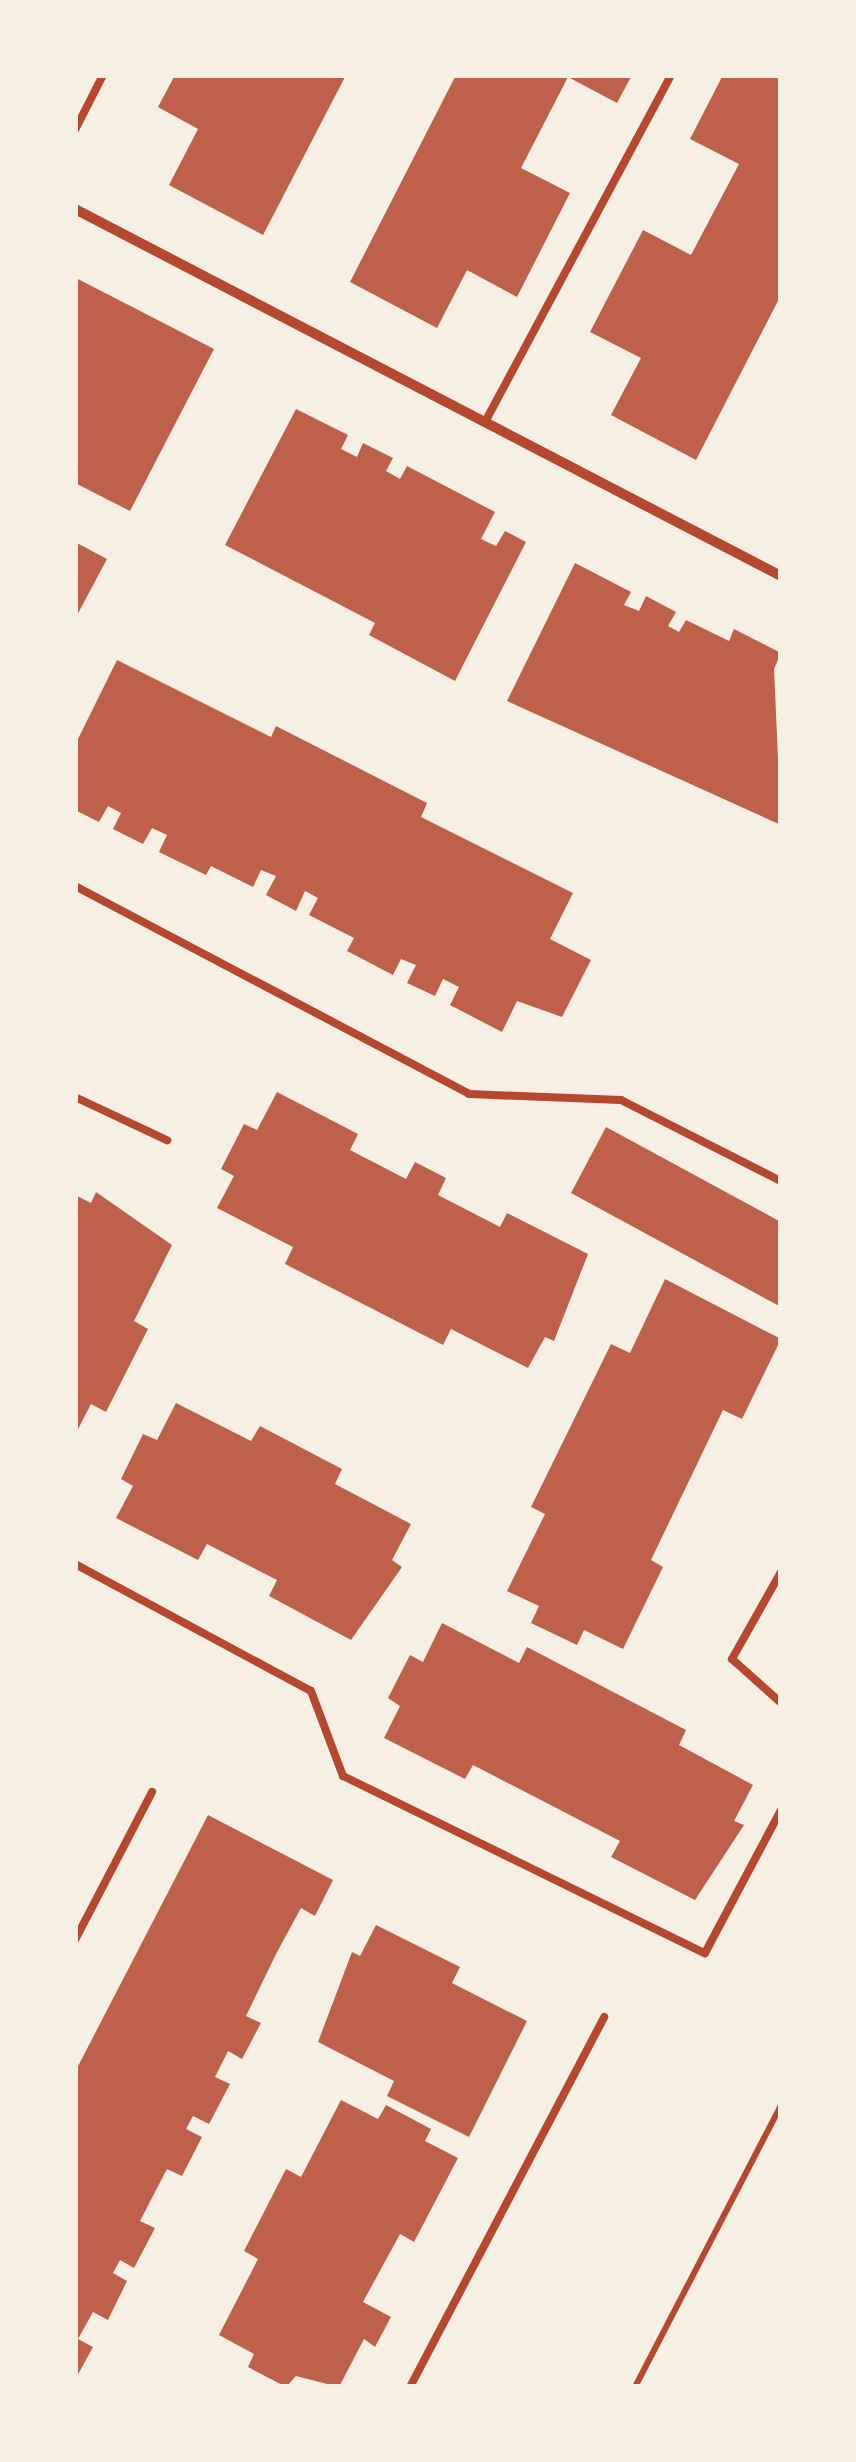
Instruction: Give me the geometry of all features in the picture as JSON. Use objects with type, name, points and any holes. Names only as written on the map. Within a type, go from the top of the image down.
[{"type":"street","points":[[75,208],[781,576]]},
{"type":"lane","points":[[75,130],[103,75]]},
{"type":"lane","points":[[485,422],[671,75]]},
{"type":"lane","points":[[75,886],[469,1094],[621,1100],[781,1181]]},
{"type":"lane","points":[[75,1097],[167,1140]]},
{"type":"lane","points":[[75,1564],[311,1691],[343,1776],[705,1952],[781,1810]]},
{"type":"lane","points":[[781,1572],[732,1659],[781,1703]]},
{"type":"lane","points":[[75,1940],[152,1792]]},
{"type":"lane","points":[[410,2387],[604,2017]]},
{"type":"path","points":[[635,2387],[781,2105]]},
{"type":"building","points":[[175,75],[346,75],[263,235],[169,185],[198,129],[158,107]]},
{"type":"building","points":[[456,75],[632,75],[617,103],[568,77],[521,168],[570,193],[517,297],[467,270],[437,328],[350,282]]},
{"type":"building","points":[[723,75],[781,75],[781,295],[696,460],[611,415],[641,358],[590,332],[643,230],[691,255],[739,164],[690,139]]},
{"type":"building","points":[[76,278],[214,349],[130,511],[75,483]]},
{"type":"building","points":[[296,409],[348,435],[341,449],[357,457],[363,443],[393,458],[386,471],[400,479],[407,466],[495,512],[481,539],[496,546],[505,531],[526,542],[455,681],[369,635],[375,623],[225,545]]},
{"type":"building","points":[[75,542],[107,559],[75,619]]},
{"type":"building","points":[[575,563],[631,592],[624,605],[639,611],[646,596],[676,612],[668,626],[679,632],[686,620],[729,641],[734,629],[781,653],[774,669],[781,825],[507,701]]},
{"type":"building","points":[[117,660],[271,737],[276,726],[427,803],[421,817],[573,893],[550,939],[591,960],[562,1017],[517,1001],[502,1032],[450,1005],[459,987],[443,979],[435,996],[407,983],[416,965],[401,959],[393,975],[347,951],[354,938],[309,915],[318,898],[305,891],[296,911],[266,895],[276,876],[261,870],[253,887],[211,866],[206,875],[159,852],[167,835],[152,828],[143,844],[113,829],[121,813],[108,806],[99,822],[75,810],[75,745]]},
{"type":"building","points":[[277,1092],[358,1134],[350,1150],[406,1179],[415,1162],[446,1178],[438,1195],[500,1227],[507,1213],[588,1254],[554,1341],[545,1337],[528,1368],[451,1329],[443,1345],[285,1264],[293,1247],[217,1208],[234,1176],[221,1169],[244,1124],[257,1130]]},
{"type":"building","points":[[606,1127],[781,1222],[781,1307],[571,1193]]},
{"type":"building","points":[[96,1192],[172,1245],[134,1321],[148,1329],[106,1412],[91,1404],[75,1435],[75,1195],[91,1203]]},
{"type":"building","points":[[665,1279],[781,1339],[742,1419],[723,1410],[651,1560],[663,1567],[623,1649],[584,1630],[577,1645],[531,1623],[539,1606],[507,1591],[545,1514],[531,1507],[611,1344],[630,1353]]},
{"type":"building","points":[[176,1403],[251,1441],[260,1426],[342,1469],[335,1484],[411,1524],[392,1560],[402,1567],[351,1640],[269,1596],[277,1580],[207,1544],[198,1560],[116,1518],[133,1486],[121,1479],[143,1434],[157,1440]]},
{"type":"building","points":[[442,1623],[519,1663],[527,1647],[686,1730],[679,1745],[753,1785],[734,1821],[744,1825],[695,1900],[611,1857],[620,1841],[473,1765],[465,1779],[384,1738],[400,1706],[388,1698],[410,1655],[423,1662]]},
{"type":"building","points":[[208,1815],[333,1880],[315,1916],[301,1908],[276,1954],[246,2016],[261,2023],[242,2059],[228,2051],[215,2077],[230,2084],[209,2124],[193,2116],[186,2129],[202,2137],[182,2176],[167,2169],[140,2221],[155,2228],[134,2268],[120,2260],[113,2273],[127,2281],[108,2320],[93,2312],[78,2339],[93,2347],[75,2380],[75,2072]]},
{"type":"building","points":[[376,1925],[460,1967],[452,1983],[527,2021],[469,2137],[387,2096],[394,2081],[318,2042],[352,1952],[360,1956]]},
{"type":"building","points":[[341,2100],[378,2119],[386,2105],[431,2129],[425,2141],[458,2158],[414,2242],[400,2234],[363,2302],[391,2317],[375,2347],[364,2339],[339,2387],[296,2376],[286,2387],[248,2367],[254,2354],[219,2335],[258,2259],[244,2251],[286,2169],[301,2177]]}]
